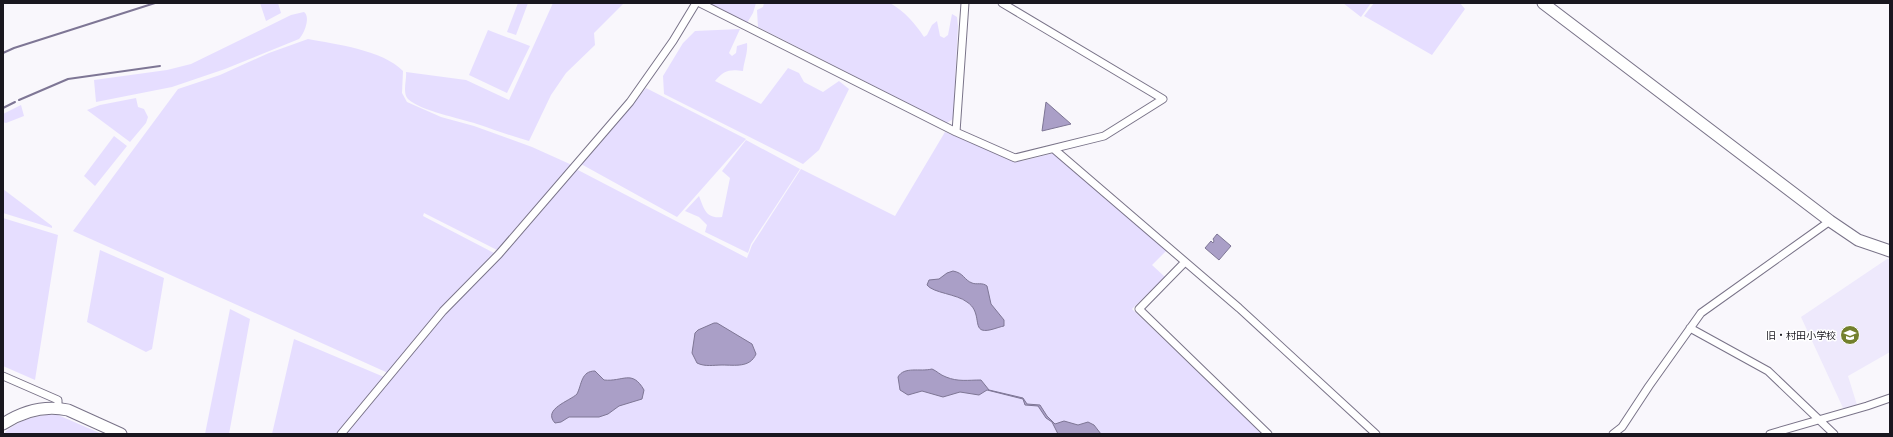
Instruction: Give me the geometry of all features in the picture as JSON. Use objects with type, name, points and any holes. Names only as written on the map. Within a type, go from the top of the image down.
[{"type":"street","points":[[340,434],[443,311],[499,254],[630,102],[673,41],[696,3]]},
{"type":"street","points":[[700,3],[956,132],[1015,158],[1055,150],[1111,134],[1163,100],[1002,3]]},
{"type":"street","points":[[956,132],[965,3]]},
{"type":"street","points":[[1543,3],[1830,221],[1858,240],[1890,251]]},
{"type":"street","points":[[1055,150],[1239,308],[1376,434]]},
{"type":"street","points":[[1613,434],[1622,427],[1701,313],[1830,221]]},
{"type":"street","points":[[1185,262],[1139,309],[1268,434]]},
{"type":"street","points":[[1690,328],[1768,371],[1834,434]]},
{"type":"street","points":[[3,376],[58,400],[58,408]]},
{"type":"street","points":[[1774,433],[1890,398]]},
{"type":"street","points":[[3,424],[13,417],[29,411],[58,408],[68,410],[121,434]]},
{"type":"shaded area","points":[[260,3],[278,3],[281,13],[266,21]]},
{"type":"shaded area","points":[[518,3],[528,3],[516,35],[507,32]]},
{"type":"shaded area","points":[[553,3],[623,4],[594,33],[595,45],[566,73],[551,95],[529,141],[431,111],[414,103],[406,96],[406,72],[466,80],[509,100]]},
{"type":"shaded area","points":[[709,3],[756,3],[753,13],[747,23]]},
{"type":"shaded area","points":[[764,3],[890,3],[909,18],[924,37],[927,35],[932,25],[937,21],[940,36],[944,38],[948,35],[952,14],[957,17],[958,26],[953,119],[947,123],[758,27],[757,10],[763,7]]},
{"type":"shaded area","points":[[1343,3],[1371,3],[1361,17]]},
{"type":"shaded area","points":[[1374,3],[1460,3],[1465,9],[1432,55],[1364,16]]},
{"type":"shaded area","points":[[304,12],[306,14],[307,21],[305,30],[299,39],[225,69],[172,87],[96,102],[94,80],[167,70],[191,64],[291,15]]},
{"type":"shaded area","points":[[740,29],[729,53],[732,56],[736,53],[737,46],[747,43],[743,71],[734,70],[724,72],[715,81],[761,104],[788,68],[799,73],[804,82],[823,92],[839,81],[849,89],[819,150],[803,164],[664,94],[663,76],[683,43],[695,31]]},
{"type":"shaded area","points":[[488,30],[530,46],[507,93],[469,75]]},
{"type":"shaded area","points":[[308,39],[358,49],[384,58],[403,71],[402,93],[407,102],[441,117],[474,126],[532,147],[572,165],[497,250],[424,213],[423,216],[494,253],[441,308],[388,373],[73,231],[178,89],[220,75],[269,53]]},
{"type":"shaded area","points":[[646,88],[746,139],[677,217],[581,164]]},
{"type":"shaded area","points":[[136,98],[138,107],[144,109],[148,117],[146,123],[130,142],[87,110],[100,105]]},
{"type":"shaded area","points":[[1046,102],[1071,124],[1042,131]]},
{"type":"shaded area","points":[[21,105],[24,116],[6,123],[3,122],[3,114]]},
{"type":"shaded area","points":[[945,132],[1015,161],[1022,161],[1054,153],[1167,250],[1152,265],[1165,277],[1132,309],[1263,434],[345,434],[445,314],[502,256],[576,171],[578,170],[747,258],[752,245],[801,169],[895,216]]},
{"type":"shaded area","points":[[114,136],[127,146],[95,186],[84,176]]},
{"type":"shaded area","points":[[746,140],[800,169],[751,244],[748,253],[705,232],[707,225],[699,217],[685,211],[699,196],[704,209],[709,215],[722,217],[730,178],[722,171]]},
{"type":"shaded area","points":[[3,189],[52,226],[52,228],[3,213]]},
{"type":"shaded area","points":[[3,218],[58,235],[35,380],[3,366]]},
{"type":"shaded area","points":[[1217,234],[1231,246],[1219,260],[1205,248],[1211,241],[1213,243],[1213,239]]},
{"type":"shaded area","points":[[100,250],[164,278],[152,349],[146,352],[87,322]]},
{"type":"shaded area","name":"旧・村田小学校","points":[[1887,259],[1890,259],[1890,352],[1848,376],[1857,405],[1844,410],[1801,317]]},
{"type":"shaded area","points":[[953,271],[959,273],[972,283],[987,286],[991,304],[1004,320],[1004,326],[990,330],[982,330],[978,326],[974,310],[967,302],[963,299],[934,290],[927,285],[929,280],[939,279],[947,273]]},
{"type":"shaded area","points":[[230,309],[250,319],[229,434],[205,434]]},
{"type":"shaded area","points":[[717,323],[752,344],[756,354],[750,362],[742,365],[706,365],[697,363],[692,353],[695,333],[698,330]]},
{"type":"shaded area","points":[[294,339],[384,377],[336,434],[272,434]]},
{"type":"shaded area","points":[[932,369],[950,379],[981,380],[989,390],[1023,398],[1027,404],[1040,405],[1047,416],[1055,424],[1064,421],[1078,425],[1088,422],[1094,425],[1101,434],[1058,434],[1052,422],[1046,418],[1038,406],[1025,405],[1023,399],[987,390],[979,395],[960,392],[943,397],[922,391],[908,395],[900,390],[898,377],[904,372],[908,370]]},
{"type":"shaded area","points":[[595,371],[604,380],[631,378],[635,380],[644,390],[642,399],[619,406],[608,414],[599,417],[569,417],[561,422],[555,423],[552,418],[554,410],[574,397],[577,394],[584,376],[587,373]]},
{"type":"shaded area","points":[[46,415],[58,415],[102,434],[3,434],[13,426],[23,421]]},
{"type":"waterway","points":[[3,53],[14,48],[155,3]]},
{"type":"waterway","points":[[19,100],[68,79],[160,66]]},
{"type":"waterway","points":[[3,108],[15,102]]},
{"type":"place","name":"旧・村田小学校","points":[[1850,335]]}]
